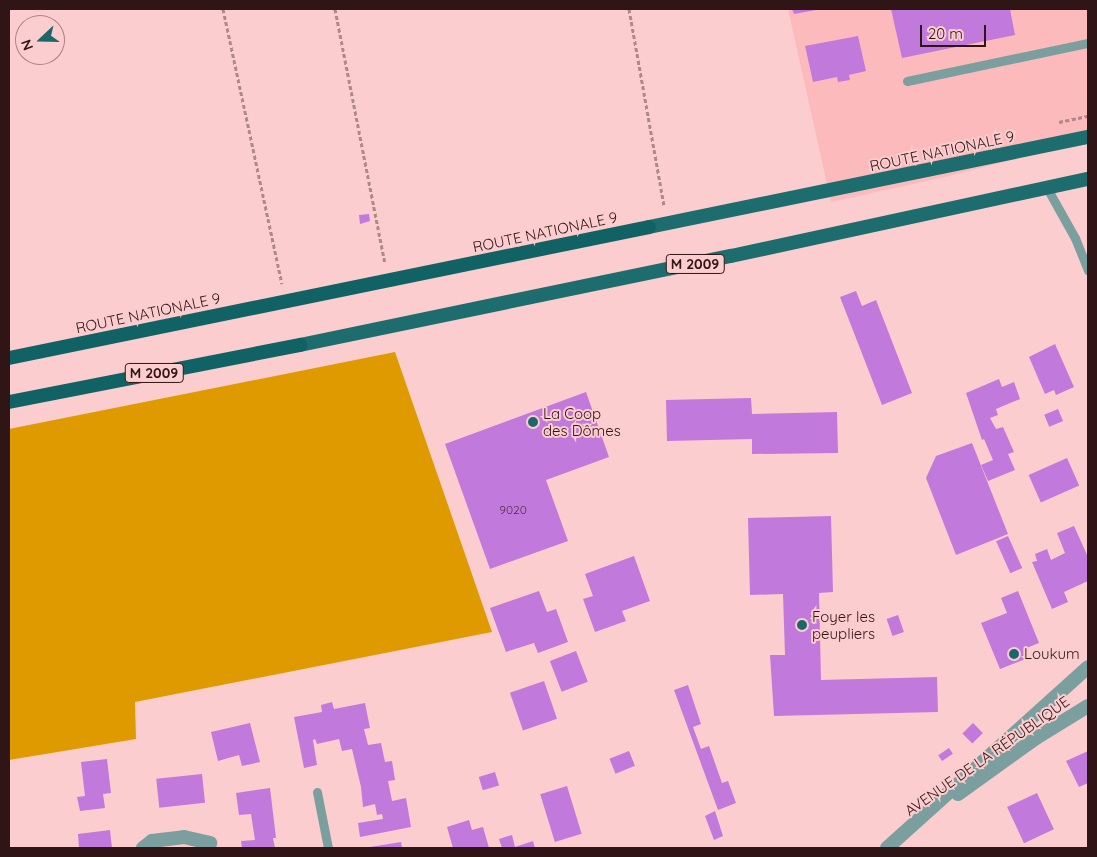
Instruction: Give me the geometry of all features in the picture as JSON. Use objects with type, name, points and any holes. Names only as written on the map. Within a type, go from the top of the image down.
[{"type":"highway","name":"ROUTE NATIONALE 9","points":[[9,358],[649,228]]},
{"type":"highway","name":"M 2009","points":[[9,402],[300,345]]},
{"type":"main road","name":"ROUTE NATIONALE 9","points":[[649,228],[1088,137]]},
{"type":"main road","name":"M 2009","points":[[300,345],[1088,179]]},
{"type":"street","name":"AVENUE DE LA RÉPUBLIQUE","points":[[887,848],[1088,667]]},
{"type":"street","points":[[1064,689],[1088,677]]},
{"type":"street","name":"AVENUE DE LA RÉPUBLIQUE","points":[[905,833],[1036,738],[1088,706]]},
{"type":"street","points":[[144,848],[152,841],[184,837],[210,843]]},
{"type":"lane","points":[[906,81],[1088,43]]},
{"type":"lane","points":[[1047,188],[1074,238],[1088,270]]},
{"type":"lane","points":[[317,792],[328,848]]},
{"type":"path","points":[[223,9],[286,302]]},
{"type":"path","points":[[335,9],[388,281]]},
{"type":"path","points":[[629,9],[667,224]]},
{"type":"shaded area","points":[[788,9],[1088,9],[1088,141],[945,177],[831,202]]},
{"type":"shaded area","points":[[395,352],[492,632],[135,702],[136,739],[9,760],[9,429]]},
{"type":"building","points":[[792,9],[816,9],[816,10],[794,14]]},
{"type":"building","points":[[891,9],[1010,9],[1015,35],[902,58]]},
{"type":"building","points":[[858,36],[866,71],[849,75],[850,80],[838,82],[837,77],[813,82],[805,46]]},
{"type":"building","points":[[369,214],[370,221],[360,224],[359,215]]},
{"type":"building","points":[[856,291],[862,306],[876,300],[912,393],[882,405],[840,297]]},
{"type":"building","points":[[1055,344],[1074,387],[1056,395],[1054,390],[1045,394],[1029,357]]},
{"type":"building","points":[[999,379],[1002,387],[1014,382],[1020,399],[996,409],[998,415],[990,418],[996,429],[1003,427],[1014,452],[1008,454],[1015,470],[988,481],[981,465],[993,460],[984,439],[982,440],[966,393]]},
{"type":"building","points":[[586,392],[609,457],[546,480],[568,541],[490,569],[445,444]]},
{"type":"building","points":[[751,398],[752,414],[837,412],[838,453],[752,454],[752,439],[667,441],[666,400]]},
{"type":"building","points":[[1058,409],[1063,421],[1049,427],[1044,415]]},
{"type":"building","points":[[972,443],[1008,534],[956,555],[926,478],[936,456]]},
{"type":"building","points":[[1067,458],[1079,485],[1041,502],[1029,475]]},
{"type":"building","name":"Foyer les peupliers","points":[[831,516],[833,592],[819,593],[821,680],[937,677],[938,712],[774,716],[770,655],[785,655],[783,594],[750,595],[748,518]]},
{"type":"building","points":[[1074,526],[1088,557],[1088,581],[1064,592],[1068,602],[1052,609],[1032,562],[1037,561],[1035,554],[1047,549],[1051,560],[1065,553],[1057,533]]},
{"type":"building","points":[[1008,536],[1022,568],[1010,573],[996,541]]},
{"type":"building","points":[[634,556],[650,601],[622,611],[626,621],[595,632],[583,599],[593,596],[585,574]]},
{"type":"building","points":[[539,591],[547,612],[556,609],[568,642],[538,653],[534,643],[506,652],[490,608]]},
{"type":"building","points":[[1018,591],[1039,643],[1024,649],[1028,658],[1000,669],[981,623],[1007,613],[1001,598]]},
{"type":"building","points":[[898,615],[904,632],[893,636],[887,619]]},
{"type":"building","points":[[576,651],[588,682],[562,692],[550,661]]},
{"type":"building","points":[[544,681],[557,719],[523,731],[510,693]]},
{"type":"building","points":[[688,685],[701,724],[693,727],[701,749],[709,746],[722,783],[728,781],[736,803],[718,810],[674,690]]},
{"type":"building","points":[[332,702],[334,709],[365,703],[370,728],[364,729],[368,745],[381,743],[385,762],[392,761],[395,780],[388,781],[392,801],[406,798],[411,827],[360,837],[358,823],[383,819],[382,814],[377,815],[375,804],[363,807],[361,787],[352,749],[342,751],[339,739],[317,744],[315,739],[313,740],[317,765],[304,768],[294,717],[322,712],[321,705]]},
{"type":"building","points":[[250,723],[260,762],[242,766],[239,755],[218,761],[211,732]]},
{"type":"building","points":[[973,723],[983,733],[972,744],[962,734]]},
{"type":"building","points":[[949,748],[953,754],[942,761],[938,755]]},
{"type":"building","points":[[629,751],[635,766],[616,774],[610,759]]},
{"type":"building","points":[[1088,751],[1088,783],[1079,787],[1066,761]]},
{"type":"building","points":[[107,759],[111,793],[103,794],[105,808],[80,811],[77,797],[85,796],[81,762]]},
{"type":"building","points":[[495,772],[499,785],[483,790],[479,777]]},
{"type":"building","points":[[202,774],[205,803],[159,808],[156,779]]},
{"type":"building","points":[[567,786],[582,834],[555,842],[540,794]]},
{"type":"building","points":[[270,788],[276,838],[273,838],[275,848],[242,848],[241,841],[255,840],[251,814],[239,815],[236,793]]},
{"type":"building","points":[[1037,793],[1054,829],[1024,843],[1007,807]]},
{"type":"building","points":[[715,811],[723,836],[714,840],[705,816]]},
{"type":"building","points":[[469,820],[472,830],[483,827],[489,848],[453,848],[447,827]]},
{"type":"building","points":[[110,830],[112,848],[79,848],[78,834]]},
{"type":"building","points":[[512,835],[515,847],[533,841],[535,848],[502,848],[499,839]]},
{"type":"building","points":[[401,842],[402,848],[370,848],[370,847]]},
{"type":"place","name":"La Coop des Dômes","points":[[533,422]]},
{"type":"place","name":"Foyer les peupliers","points":[[802,625]]},
{"type":"place","name":"Loukum","points":[[1014,654]]}]
